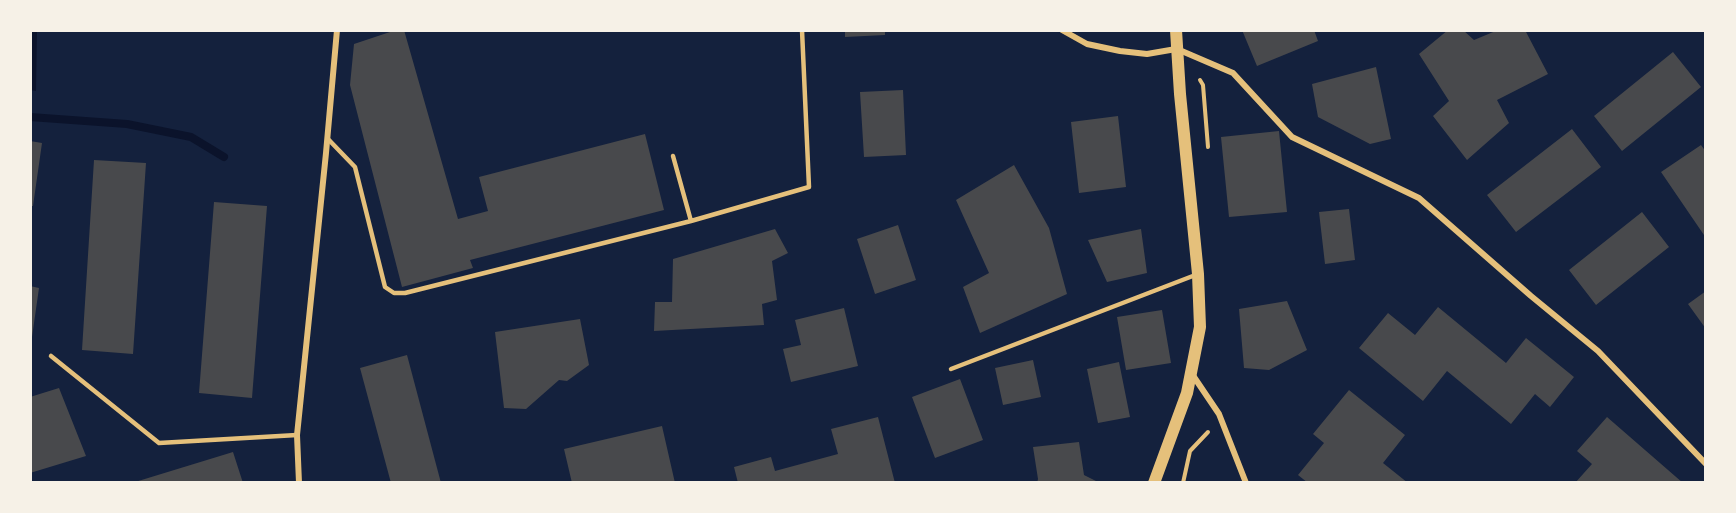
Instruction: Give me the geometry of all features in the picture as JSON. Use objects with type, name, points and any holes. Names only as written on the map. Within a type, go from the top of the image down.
[{"type":"main road","points":[[1154,483],[1187,393],[1200,327],[1198,274],[1176,30]]},
{"type":"street","points":[[299,483],[297,435],[337,30]]},
{"type":"street","points":[[1062,30],[1087,44],[1120,51],[1147,54],[1176,49],[1233,73],[1292,137],[1419,198],[1530,296],[1598,351],[1706,464]]},
{"type":"street","points":[[1176,49],[1181,30]]},
{"type":"street","points":[[1191,373],[1219,414],[1246,483]]},
{"type":"lane","points":[[328,139],[355,167],[386,287],[394,293],[405,293],[691,221],[809,188],[802,30]]},
{"type":"lane","points":[[673,156],[691,221]]},
{"type":"lane","points":[[951,369],[1198,274]]},
{"type":"lane","points":[[51,356],[159,443],[297,435]]},
{"type":"water","points":[[30,30],[37,30],[36,91],[30,90]]},
{"type":"building","points":[[396,30],[404,30],[458,219],[488,211],[479,177],[645,134],[664,210],[470,260],[473,268],[402,287],[350,85],[354,44]]},
{"type":"building","points":[[845,30],[885,30],[885,35],[845,37]]},
{"type":"building","points":[[1242,30],[1314,30],[1318,41],[1257,66]]},
{"type":"building","points":[[1448,30],[1463,30],[1474,40],[1498,30],[1525,30],[1548,74],[1497,100],[1509,123],[1467,160],[1433,116],[1449,101],[1419,54]]},
{"type":"building","points":[[1673,52],[1701,87],[1622,151],[1594,116]]},
{"type":"building","points":[[1376,67],[1391,139],[1370,144],[1318,117],[1312,84]]},
{"type":"building","points":[[903,90],[906,155],[864,157],[860,92]]},
{"type":"building","points":[[1118,116],[1126,187],[1079,193],[1071,122]]},
{"type":"building","points":[[1572,129],[1601,167],[1516,232],[1487,195]]},
{"type":"building","points":[[1279,131],[1287,212],[1229,217],[1221,137]]},
{"type":"building","points":[[30,141],[42,143],[33,206],[30,206]]},
{"type":"building","points":[[1701,145],[1706,152],[1706,238],[1661,172]]},
{"type":"building","points":[[94,160],[146,163],[133,354],[82,350]]},
{"type":"building","points":[[1014,165],[1049,228],[1067,294],[980,333],[963,287],[989,273],[956,200]]},
{"type":"building","points":[[214,202],[267,206],[252,398],[199,393]]},
{"type":"building","points":[[1349,209],[1355,260],[1325,264],[1319,212]]},
{"type":"building","points":[[1642,212],[1669,247],[1596,305],[1569,270]]},
{"type":"building","points":[[898,225],[916,280],[875,294],[857,239]]},
{"type":"building","points":[[775,229],[788,253],[772,261],[777,300],[762,304],[764,325],[654,331],[655,302],[672,302],[673,259]]},
{"type":"building","points":[[1141,229],[1147,273],[1107,282],[1088,240]]},
{"type":"building","points":[[30,286],[39,288],[31,344],[30,343]]},
{"type":"building","points":[[1706,291],[1706,329],[1688,304]]},
{"type":"building","points":[[1287,301],[1307,350],[1269,370],[1244,368],[1239,309]]},
{"type":"building","points":[[1438,307],[1506,363],[1526,338],[1574,377],[1550,407],[1535,394],[1511,424],[1447,371],[1423,401],[1359,348],[1388,313],[1415,335]]},
{"type":"building","points":[[844,308],[858,366],[791,382],[783,349],[801,345],[795,320]]},
{"type":"building","points":[[1162,310],[1171,363],[1126,370],[1117,317]]},
{"type":"building","points":[[580,319],[589,365],[567,381],[559,380],[526,409],[504,408],[495,332]]},
{"type":"building","points":[[407,355],[441,483],[391,483],[360,368]]},
{"type":"building","points":[[1033,360],[1041,397],[1003,405],[995,368]]},
{"type":"building","points":[[1119,362],[1130,417],[1098,423],[1087,369]]},
{"type":"building","points":[[960,379],[983,440],[935,458],[912,397]]},
{"type":"building","points":[[59,388],[86,456],[30,473],[30,397]]},
{"type":"building","points":[[1349,390],[1405,435],[1383,463],[1408,483],[1308,483],[1298,475],[1324,443],[1313,434]]},
{"type":"building","points":[[878,417],[895,483],[738,483],[734,467],[771,457],[775,471],[838,454],[831,429]]},
{"type":"building","points":[[1607,417],[1683,483],[1575,483],[1592,464],[1577,451]]},
{"type":"building","points":[[662,426],[675,483],[572,483],[564,449]]},
{"type":"building","points":[[1079,442],[1084,475],[1096,483],[1037,483],[1033,447]]},
{"type":"building","points":[[233,452],[243,483],[135,483],[135,482]]},
{"type":"waterway","points":[[30,117],[127,124],[191,137],[224,157]]}]
